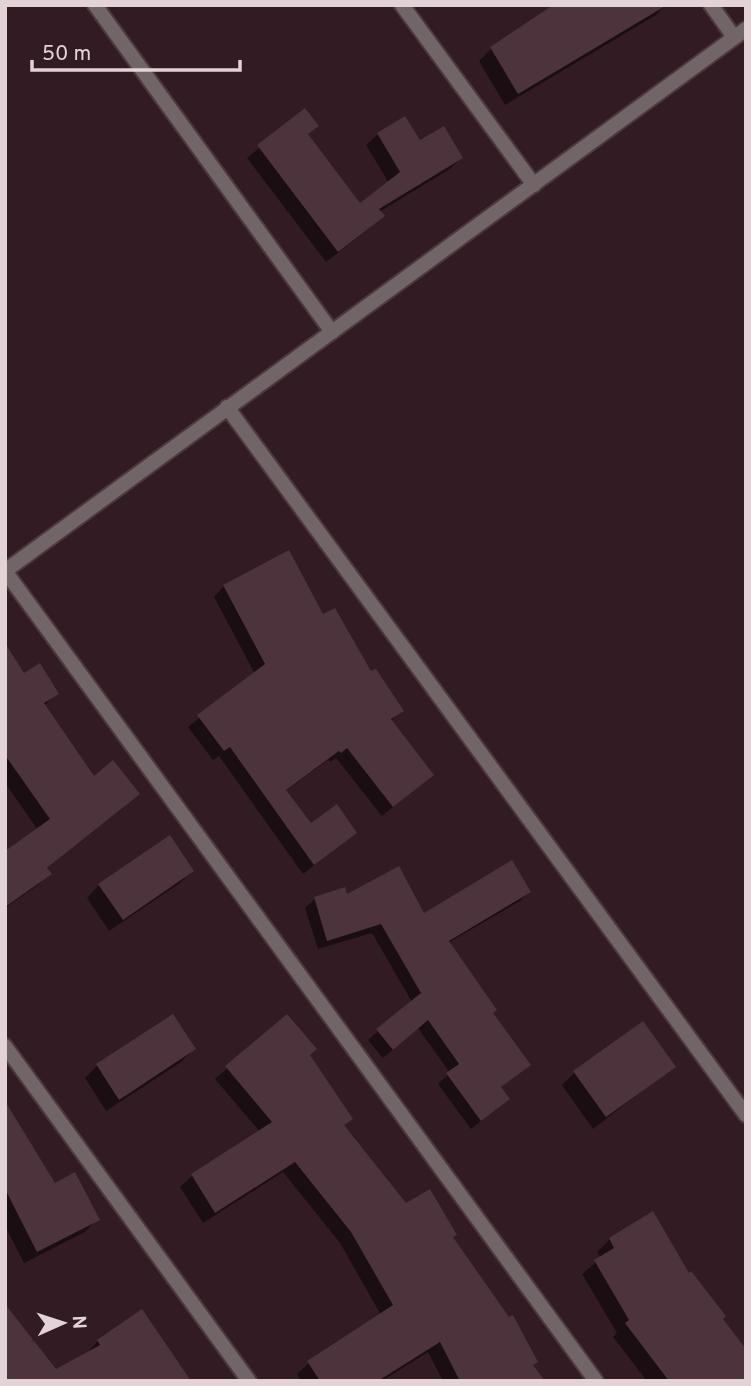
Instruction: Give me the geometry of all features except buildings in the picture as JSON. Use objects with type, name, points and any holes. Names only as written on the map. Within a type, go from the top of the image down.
[{"type":"street","points":[[94,5],[332,332]]},
{"type":"street","points":[[402,5],[534,185]]},
{"type":"street","points":[[596,1381],[5,571],[740,33],[710,5]]},
{"type":"street","points":[[227,407],[746,1115]]},
{"type":"street","points":[[5,1046],[249,1381]]}]
